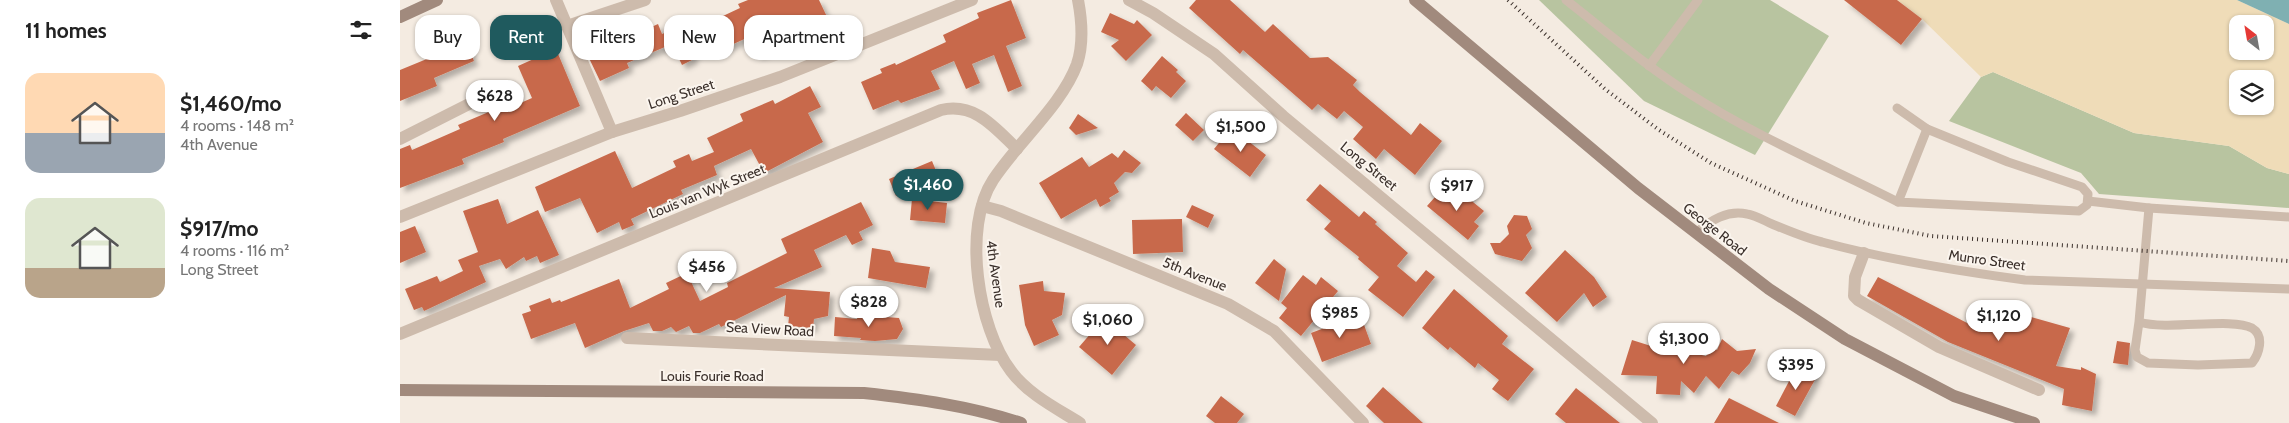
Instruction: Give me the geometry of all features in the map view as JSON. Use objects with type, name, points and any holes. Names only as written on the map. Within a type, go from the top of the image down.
[{"type":"street","points":[[400,17],[437,0]]},
{"type":"street","points":[[556,0],[612,132]]},
{"type":"street","points":[[567,26],[645,0]]},
{"type":"street","name":"Long Street","points":[[400,217],[612,132],[680,112],[780,77],[972,0]]},
{"type":"street","name":"4th Avenue","points":[[1078,0],[1082,33],[1077,64],[1065,87],[993,181],[982,206],[975,236],[978,273],[984,308],[1000,356],[1026,388],[1080,423]]},
{"type":"street","name":"Long Street","points":[[1130,0],[1153,13],[1214,54],[1283,116],[1652,423]]},
{"type":"street","name":"George Road","points":[[1415,0],[1630,182],[1768,289],[1845,339],[1954,396],[2034,423]]},
{"type":"street","points":[[400,139],[475,101]]},
{"type":"street","name":"Louis van Wyk Street","points":[[400,334],[941,110],[963,108],[977,112],[1017,149]]},
{"type":"street","name":"5th Avenue","points":[[982,206],[1001,211],[1228,304],[1274,331],[1362,423]]},
{"type":"street","points":[[1864,253],[1854,284],[1854,296],[1858,300],[1939,347],[2039,390]]},
{"type":"street","name":"Sea View Road","points":[[627,338],[1000,356]]},
{"type":"street","name":"Louis Fourie Road","points":[[400,390],[864,393],[935,401],[990,413],[1021,423]]},
{"type":"lane","points":[[1566,0],[1649,66],[1691,95],[1751,128],[1898,202],[2079,211],[2087,205],[2088,194],[2082,187],[2008,162],[1927,129],[1897,108]]},
{"type":"lane","points":[[1649,66],[1698,0]]},
{"type":"lane","points":[[1898,202],[1927,129]]},
{"type":"lane","points":[[2088,201],[2149,208],[2289,217]]},
{"type":"lane","points":[[2139,322],[2146,324],[2246,326],[2257,333],[2260,345],[2258,355],[2252,363],[2198,365],[2148,363],[2136,357],[2134,350],[2139,322],[2149,208]]},
{"type":"lane","name":"Munro Street","points":[[1696,233],[1706,223],[1724,214],[1748,214],[1800,236],[1864,253],[1916,264],[2025,280],[2289,289]]},
{"type":"green space","points":[[1539,0],[1770,0],[1829,36],[1755,155],[1644,101]]},
{"type":"green space","points":[[1993,72],[2134,133],[2229,146],[2267,168],[2289,174],[2289,208],[2099,194],[2081,173],[1949,121],[1981,77]]},
{"type":"sand","points":[[1897,0],[2237,0],[2270,15],[2229,15],[2229,60],[2274,60],[2274,17],[2289,24],[2289,174],[2267,168],[2229,146],[2134,133],[1993,72],[1981,77],[1922,19]]},
{"type":"water","points":[[2237,0],[2289,0],[2289,24],[2274,17],[2274,15],[2270,15]]},
{"type":"building","points":[[748,0],[819,0],[826,15],[744,15],[744,39],[734,44],[734,15],[725,15],[740,8],[738,4]]},
{"type":"building","points":[[1011,0],[1026,38],[1006,46],[1022,86],[1008,92],[994,55],[972,64],[980,83],[966,89],[954,61],[931,71],[940,89],[901,103],[898,100],[873,110],[861,82],[882,73],[880,69],[895,63],[896,65],[946,42],[943,35],[979,18],[977,13]]},
{"type":"building","points":[[1196,0],[1230,0],[1265,32],[1273,24],[1310,58],[1328,57],[1357,80],[1353,85],[1411,135],[1420,123],[1442,141],[1415,175],[1384,149],[1376,159],[1353,139],[1363,127],[1344,111],[1337,119],[1318,104],[1312,110],[1243,50],[1240,54],[1189,8]]},
{"type":"building","points":[[1844,0],[1897,0],[1922,19],[1901,45]]},
{"type":"building","points":[[1110,13],[1134,24],[1137,20],[1152,35],[1126,61],[1111,46],[1119,40],[1101,32]]},
{"type":"building","points":[[658,24],[662,34],[664,33],[664,47],[654,52],[654,26]]},
{"type":"building","points":[[1162,56],[1178,70],[1176,72],[1186,81],[1171,98],[1156,86],[1152,91],[1141,81]]},
{"type":"building","points":[[424,60],[474,61],[434,78],[437,86],[400,101],[400,70]]},
{"type":"building","points":[[531,60],[561,60],[580,106],[503,139],[504,142],[462,159],[464,164],[400,188],[400,149],[410,145],[412,150],[460,129],[458,125],[491,111],[493,115],[532,98],[518,66]]},
{"type":"building","points":[[590,60],[634,60],[627,63],[629,68],[600,81]]},
{"type":"building","points":[[680,60],[692,60],[682,65]]},
{"type":"building","points":[[810,86],[821,107],[808,113],[823,142],[764,173],[751,149],[714,166],[717,175],[681,190],[683,194],[631,219],[634,225],[622,230],[619,222],[597,233],[580,198],[545,212],[535,187],[615,151],[632,188],[676,167],[673,161],[689,154],[692,161],[714,152],[707,138],[743,121],[740,114],[773,100],[775,104]]},
{"type":"building","points":[[1186,113],[1204,130],[1193,141],[1175,125]]},
{"type":"building","points":[[1078,114],[1098,128],[1076,135],[1069,128]]},
{"type":"building","points":[[1227,133],[1236,139],[1239,134],[1266,155],[1250,177],[1214,149]]},
{"type":"building","points":[[1124,150],[1141,163],[1132,173],[1125,172],[1114,183],[1119,192],[1109,198],[1111,201],[1100,207],[1096,199],[1061,219],[1039,183],[1082,157],[1089,167],[1112,153],[1118,158]]},
{"type":"building","points":[[932,161],[942,185],[912,198],[913,189],[896,196],[889,179]]},
{"type":"building","points":[[1320,184],[1359,217],[1364,211],[1377,222],[1375,224],[1408,253],[1397,266],[1416,282],[1426,270],[1435,277],[1403,317],[1368,290],[1379,277],[1358,259],[1359,257],[1324,229],[1331,221],[1306,200]]},
{"type":"building","points":[[1452,185],[1484,211],[1474,222],[1479,226],[1468,240],[1427,206],[1435,197],[1439,200]]},
{"type":"building","points":[[498,199],[507,224],[538,210],[559,255],[540,263],[537,256],[526,261],[524,257],[506,269],[500,259],[479,266],[486,282],[424,311],[422,307],[414,310],[405,289],[437,276],[440,282],[463,271],[458,260],[478,252],[463,211]]},
{"type":"building","points":[[912,199],[947,203],[945,223],[910,220]]},
{"type":"building","points":[[861,202],[873,225],[859,232],[863,240],[852,245],[846,235],[814,250],[822,267],[774,288],[830,292],[828,316],[814,319],[813,328],[788,326],[789,317],[784,316],[786,295],[721,327],[719,324],[700,333],[693,333],[689,326],[676,332],[671,327],[662,331],[653,331],[649,323],[624,331],[585,348],[575,323],[531,339],[522,314],[531,311],[529,306],[550,298],[552,303],[560,300],[561,302],[619,279],[630,308],[669,289],[666,283],[687,273],[700,301],[728,287],[727,283],[787,253],[781,239]]},
{"type":"building","points":[[1192,205],[1214,215],[1208,228],[1186,217]]},
{"type":"building","points":[[1514,215],[1527,216],[1532,229],[1526,235],[1532,248],[1522,261],[1495,254],[1490,243],[1500,243],[1509,234],[1507,226]]},
{"type":"building","points":[[1182,219],[1183,252],[1133,254],[1132,220]]},
{"type":"building","points":[[415,226],[426,252],[400,263],[400,232]]},
{"type":"building","points":[[872,248],[890,251],[895,262],[930,267],[926,288],[868,278]]},
{"type":"building","points":[[1565,250],[1594,277],[1607,297],[1593,307],[1584,293],[1557,322],[1525,293]]},
{"type":"building","points":[[1274,259],[1286,269],[1279,301],[1255,283]]},
{"type":"building","points":[[1303,275],[1316,285],[1321,277],[1338,291],[1301,336],[1279,318],[1287,308],[1281,303]]},
{"type":"building","points":[[1878,277],[1971,325],[1973,318],[2018,332],[2024,315],[2070,328],[2056,366],[2081,370],[2081,367],[2096,374],[2092,411],[2062,405],[2064,389],[1948,342],[1867,296]]},
{"type":"building","points":[[1043,281],[1044,291],[1065,293],[1062,315],[1052,320],[1059,335],[1034,346],[1025,325],[1019,285]]},
{"type":"building","points":[[1454,289],[1508,336],[1502,344],[1534,369],[1508,401],[1492,389],[1499,380],[1478,363],[1475,368],[1450,347],[1448,350],[1422,328]]},
{"type":"building","points":[[858,315],[899,318],[903,329],[897,339],[875,341],[834,336],[835,317],[857,319]]},
{"type":"building","points":[[1104,318],[1136,345],[1112,375],[1079,347]]},
{"type":"building","points":[[1351,318],[1357,324],[1363,322],[1371,344],[1322,362],[1311,333]]},
{"type":"building","points":[[1722,339],[1737,351],[1756,349],[1750,363],[1739,375],[1732,371],[1719,389],[1706,376],[1694,393],[1681,381],[1680,395],[1656,394],[1657,376],[1621,375],[1632,340],[1651,346],[1653,340],[1667,345],[1668,351],[1680,350],[1706,356],[1712,347],[1717,350]]},
{"type":"building","points":[[2117,341],[2130,343],[2128,365],[2113,363]]},
{"type":"building","points":[[1797,366],[1817,376],[1795,416],[1776,406]]},
{"type":"building","points":[[1383,387],[1423,423],[1384,423],[1366,406]]},
{"type":"building","points":[[1576,388],[1620,423],[1566,423],[1555,414]]},
{"type":"building","points":[[1221,396],[1244,414],[1237,423],[1215,423],[1206,416]]},
{"type":"building","points":[[1729,398],[1779,423],[1714,423]]},
{"type":"railway","points":[[1508,0],[1605,89],[1659,130],[1711,163],[1795,201],[1866,223],[1931,236],[2289,261]]}]
